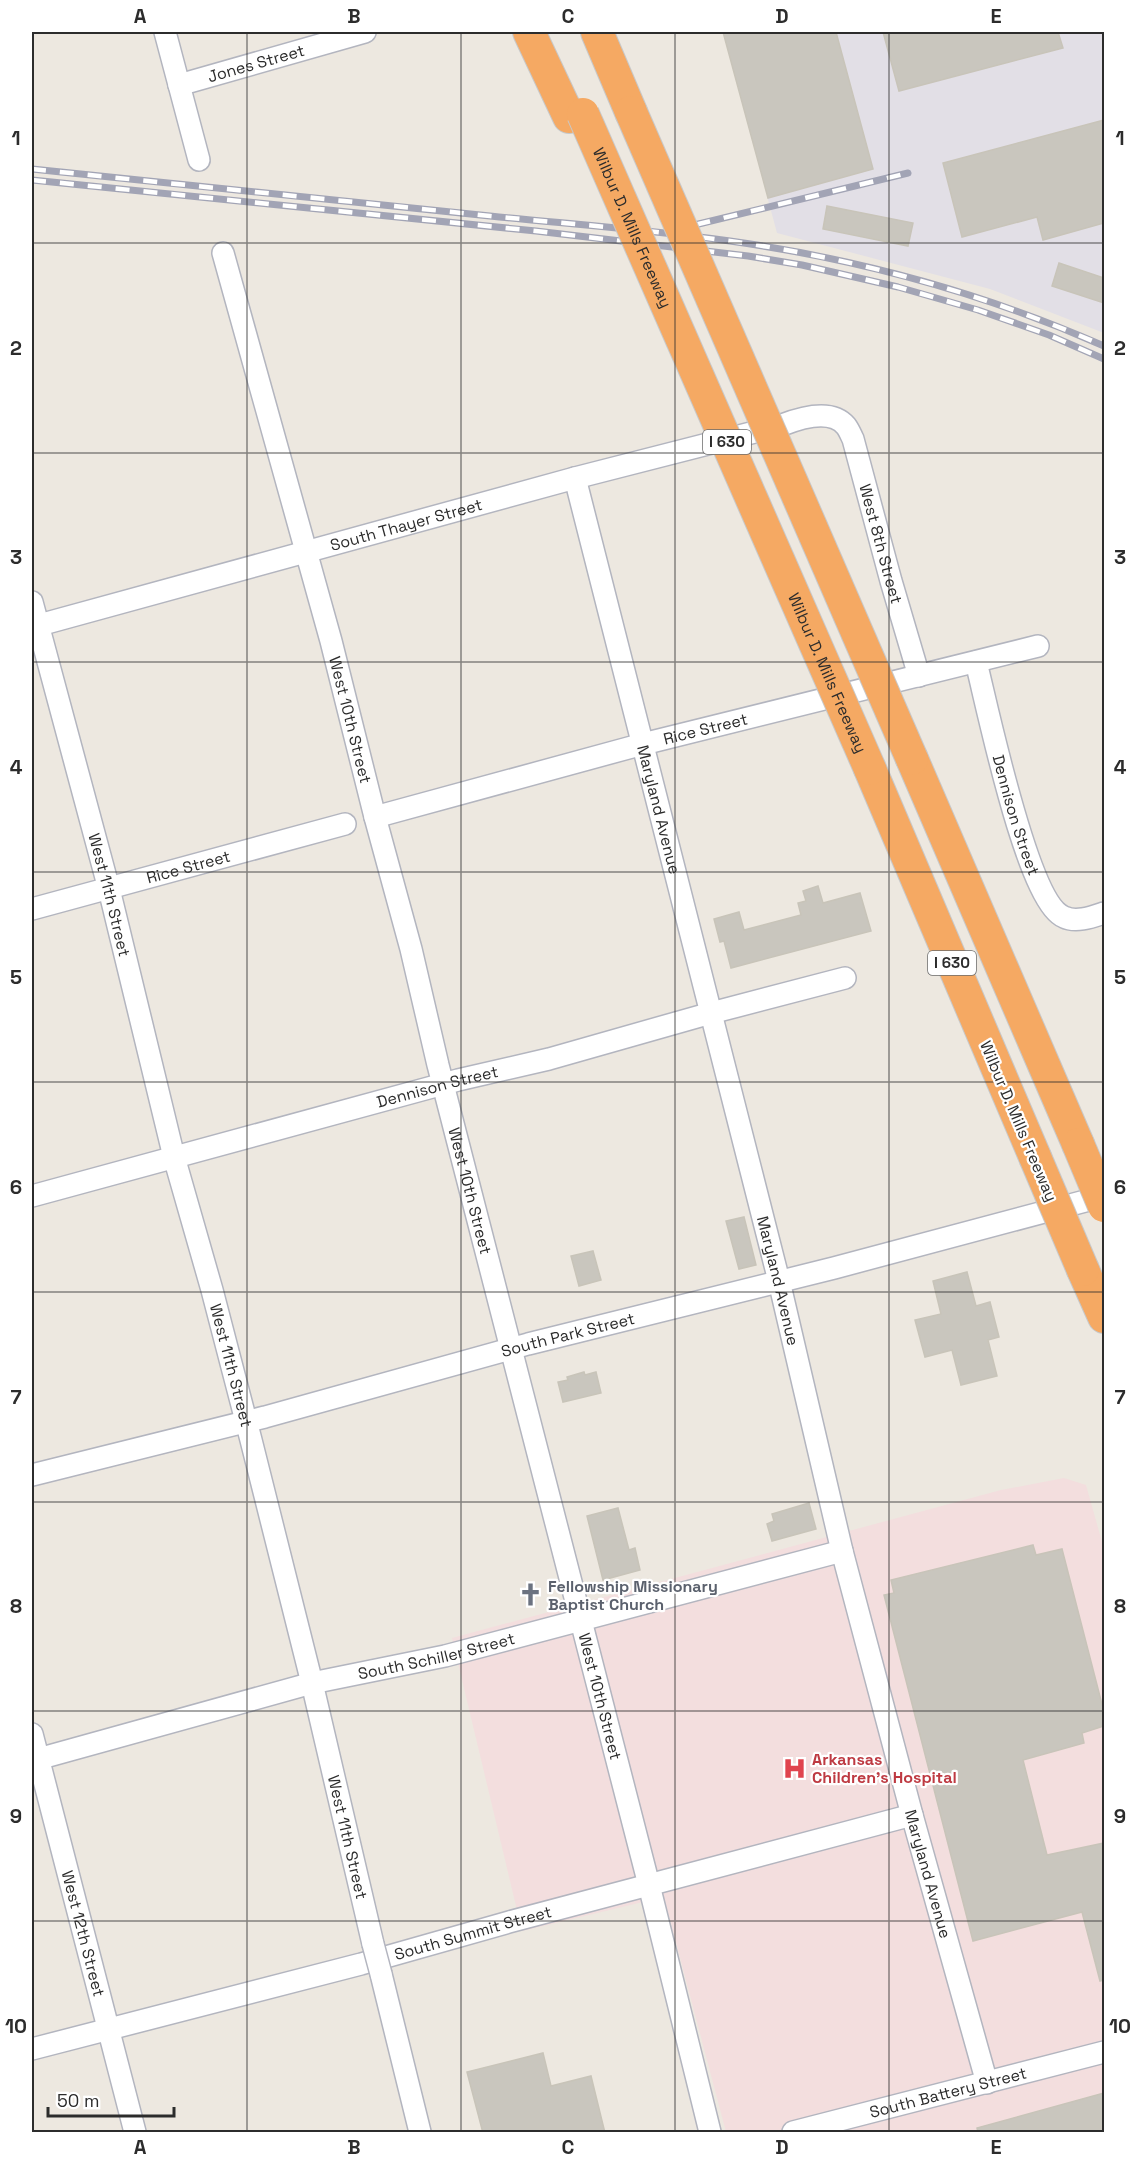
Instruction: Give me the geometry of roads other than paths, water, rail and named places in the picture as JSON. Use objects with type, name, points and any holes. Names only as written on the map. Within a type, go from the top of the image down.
[{"type":"highway","points":[[529,32],[576,116]]},
{"type":"highway","points":[[550,32],[576,116]]},
{"type":"highway","name":"I 630","points":[[601,39],[1104,1206]]},
{"type":"highway","name":"Wilbur D. Mills Freeway","points":[[576,116],[637,238],[870,770],[1104,1317]]},
{"type":"street","points":[[165,32],[199,160]]},
{"type":"street","name":"Jones Street","points":[[179,85],[365,32]]},
{"type":"street","name":"West 10th Street","points":[[223,253],[331,641],[411,949],[443,1084],[649,1885],[710,2133]]},
{"type":"street","name":"South Thayer Street","points":[[34,626],[574,478],[782,425],[803,417],[833,418]]},
{"type":"street","name":"West 8th Street","points":[[833,418],[846,426],[853,439],[919,676]]},
{"type":"street","name":"Maryland Avenue","points":[[574,478],[779,1281],[842,1551],[912,1815],[987,2083]]},
{"type":"street","name":"West 11th Street","points":[[32,602],[34,626],[76,760],[174,1157],[246,1421],[312,1683],[420,2133]]},
{"type":"street","name":"Rice Street","points":[[375,817],[643,744],[1038,646]]},
{"type":"street","name":"Dennison Street","points":[[976,662],[1013,809],[1038,882],[1054,910],[1063,917],[1087,918],[1104,913]]},
{"type":"street","name":"Rice Street","points":[[32,909],[345,824]]},
{"type":"street","name":"Dennison Street","points":[[32,1196],[845,978]]},
{"type":"street","name":"South Park Street","points":[[32,1475],[1104,1196]]},
{"type":"street","name":"South Schiller Street","points":[[35,1762],[312,1683],[445,1656],[842,1551]]},
{"type":"street","name":"West 12th Street","points":[[32,1734],[35,1762],[135,2133]]},
{"type":"street","name":"South Summit Street","points":[[32,2049],[361,1964],[912,1815]]},
{"type":"street","name":"South Battery Street","points":[[793,2133],[1104,2052]]},
{"type":"railway","points":[[32,169],[730,241],[826,258],[921,281],[1014,310],[1104,346]]},
{"type":"railway","points":[[669,228],[678,229],[908,173]]},
{"type":"railway","points":[[32,180],[536,231],[748,256],[802,265],[898,287],[978,310],[1049,335],[1104,359]]},
{"type":"place","name":"Fellowship Missionary Baptist Church","points":[[530,1595]]},
{"type":"place","name":"Arkansas Children's Hospital","points":[[794,1768]]}]
